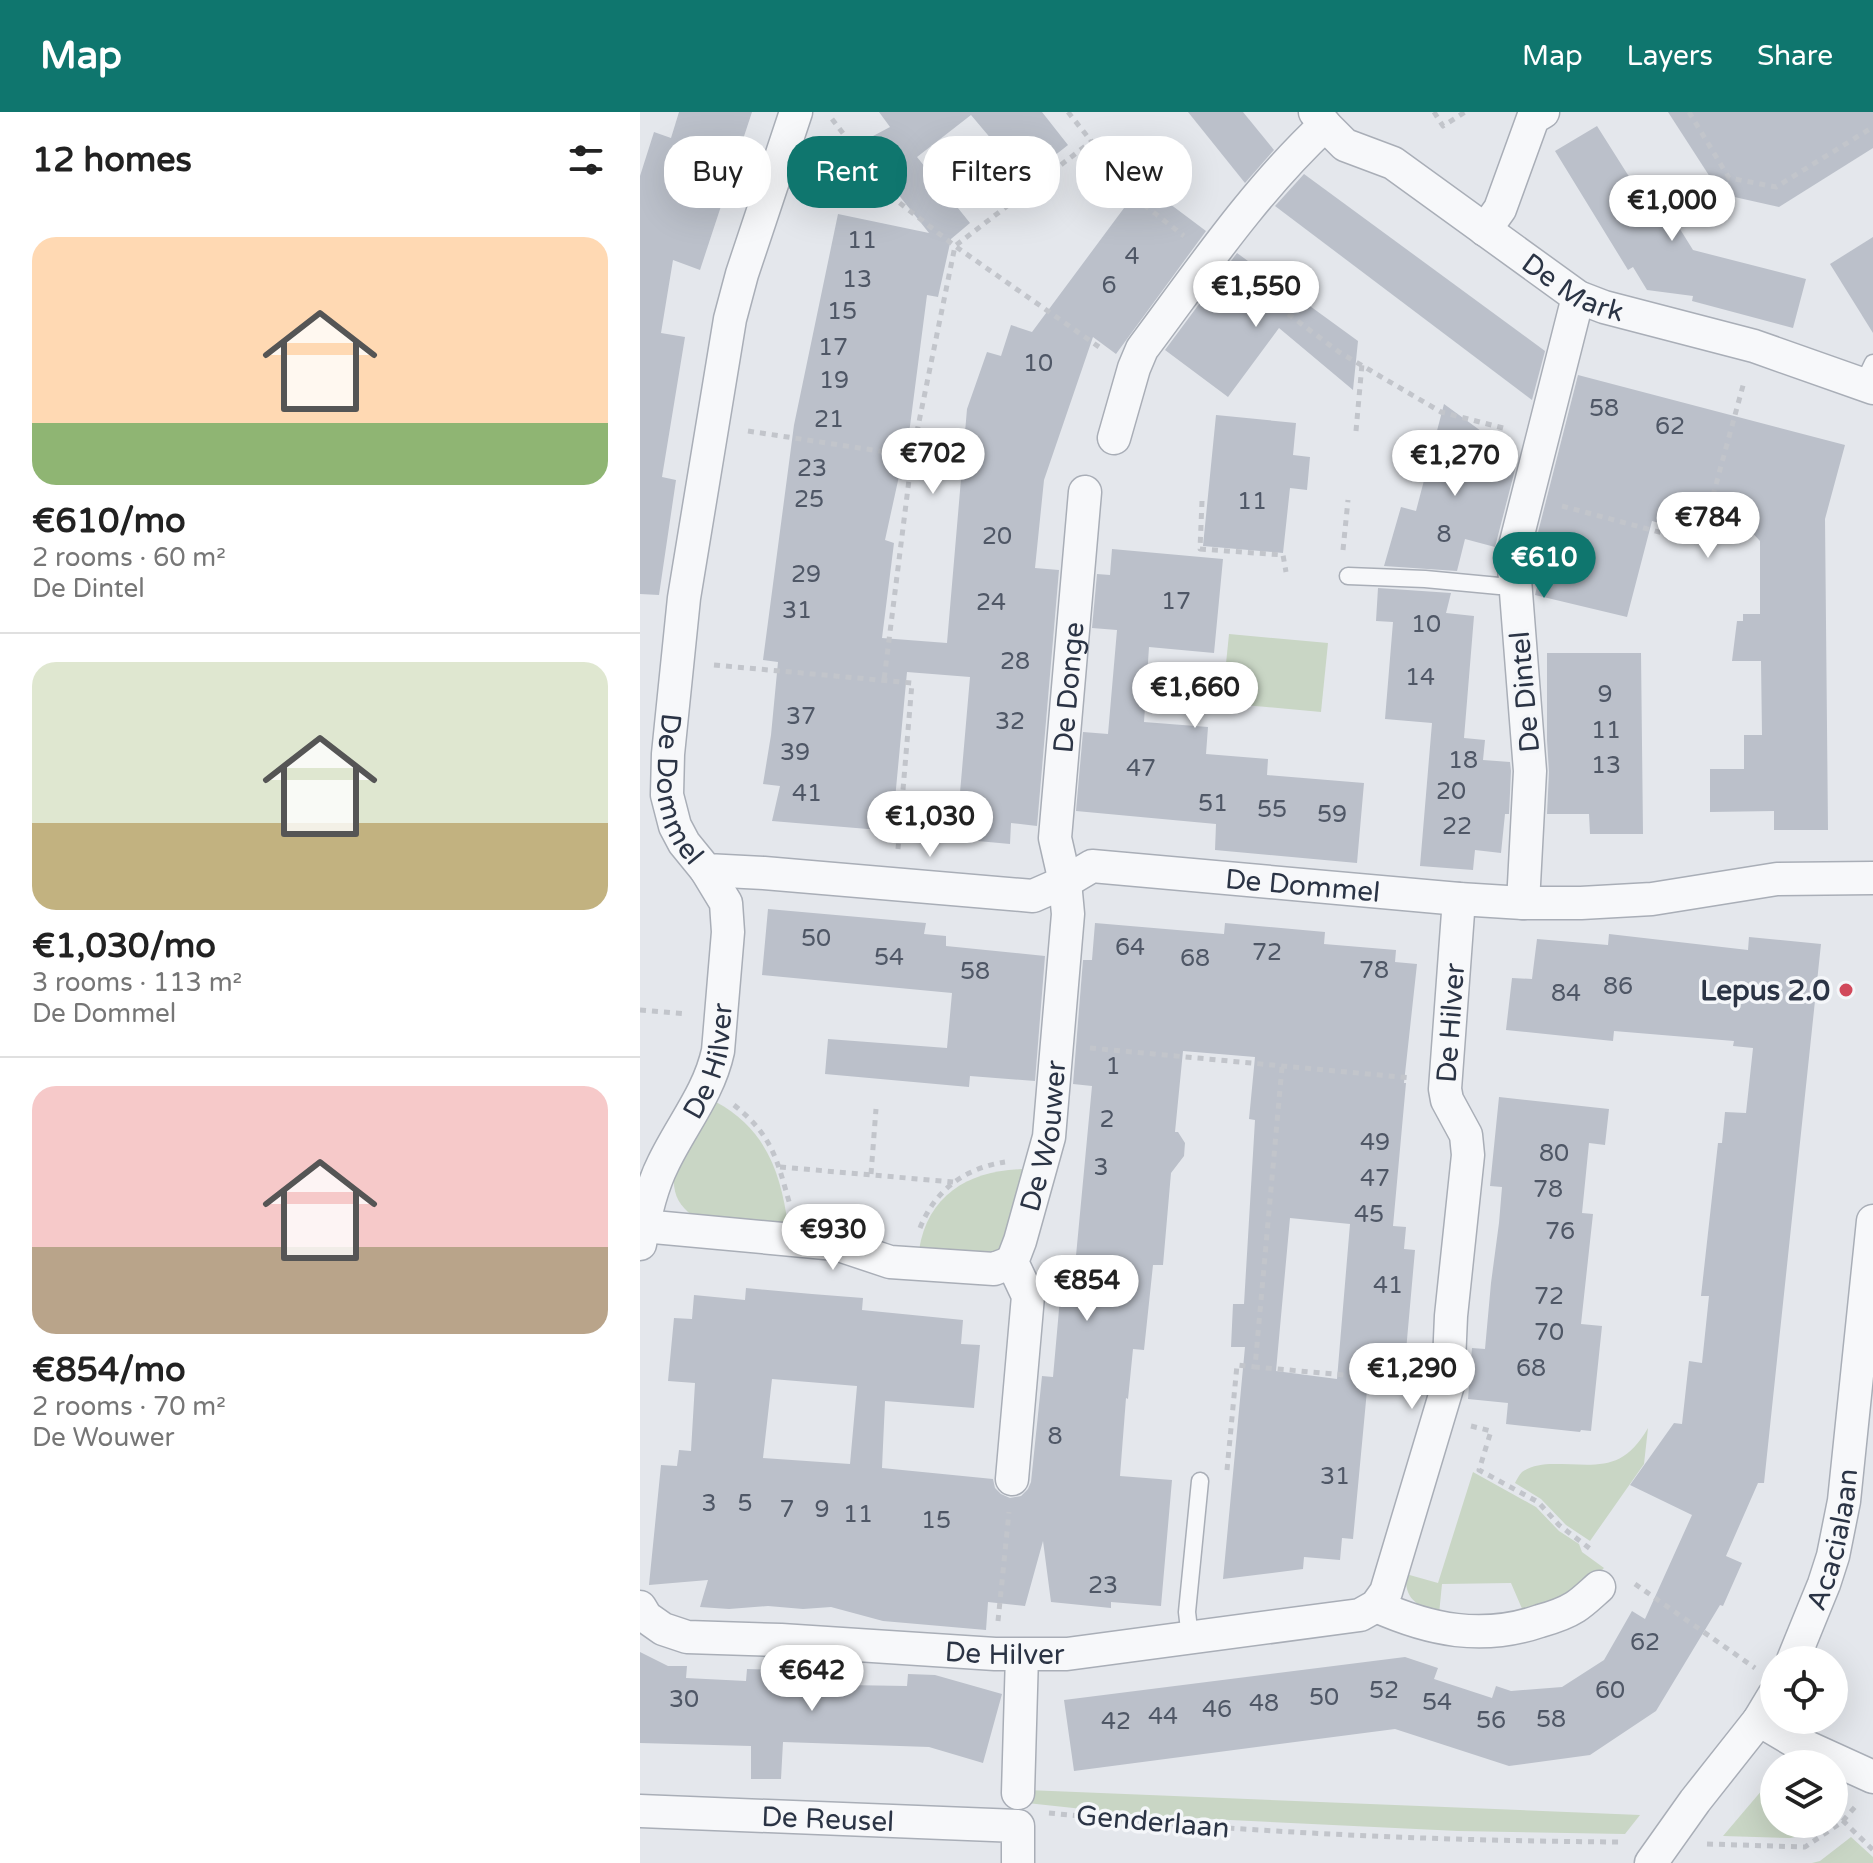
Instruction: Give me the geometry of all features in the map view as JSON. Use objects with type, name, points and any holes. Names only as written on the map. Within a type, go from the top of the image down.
[{"type":"street","name":"De Dommel","points":[[796,112],[730,319],[684,598],[668,754],[667,795],[675,826],[684,843],[706,870],[1033,896],[1092,866],[1523,903],[1652,899],[1777,879],[1873,878]]},
{"type":"street","points":[[1485,230],[1500,209],[1533,118],[1543,112]]},
{"type":"street","points":[[1114,438],[1142,349],[1262,193],[1307,142],[1320,118]]},
{"type":"street","name":"De Mark","points":[[1320,118],[1345,145],[1393,163],[1578,297],[1604,307],[1870,378]]},
{"type":"street","name":"De Dintel","points":[[1523,903],[1530,771],[1513,554],[1578,297]]},
{"type":"street","name":"De Donge","points":[[1065,882],[1055,838],[1085,492]]},
{"type":"street","name":"De Hilver","points":[[641,1235],[661,1167],[714,1069],[728,932],[726,903],[706,870]]},
{"type":"street","name":"De Wouwer","points":[[1012,1262],[1049,1137],[1068,914],[1065,882]]},
{"type":"street","name":"De Hilver","points":[[640,1607],[646,1617],[663,1629],[687,1637],[1008,1654],[1067,1654],[1360,1615],[1376,1606],[1386,1592],[1448,1385],[1451,1316],[1468,1155],[1466,1135],[1447,1100],[1445,1081],[1459,899]]},
{"type":"street","name":"Acacialaan","points":[[1799,1646],[1833,1556],[1844,1501],[1873,1221]]},
{"type":"street","points":[[641,1235],[792,1239],[836,1244],[890,1262],[912,1264],[994,1269],[1012,1262],[1028,1296],[1012,1479]]},
{"type":"street","points":[[1376,1606],[1403,1618],[1442,1629],[1510,1630],[1554,1617],[1613,1582]]},
{"type":"street","points":[[1008,1654],[1018,1793]]},
{"type":"street","points":[[1658,1853],[1760,1704]]},
{"type":"street","points":[[1791,1734],[1796,1742],[1873,1777]]},
{"type":"street","name":"De Reusel","points":[[640,1811],[1018,1826],[1018,1863]]},
{"type":"lane","points":[[1345,568],[1425,579],[1515,585]]},
{"type":"lane","points":[[1190,1638],[1187,1612],[1200,1481]]},
{"type":"path","points":[[827,112],[892,197],[955,246],[1134,368]]},
{"type":"path","points":[[1068,112],[1088,136]]},
{"type":"path","points":[[1434,112],[1443,126],[1465,112]]},
{"type":"path","points":[[1689,112],[1729,178],[1776,187],[1873,127]]},
{"type":"path","points":[[884,680],[912,456],[955,246],[1076,153]]},
{"type":"path","points":[[1148,208],[1339,352],[1441,412],[1541,438]]},
{"type":"path","points":[[1526,497],[1700,543],[1754,346]]},
{"type":"path","points":[[1356,431],[1362,364]]},
{"type":"path","points":[[712,426],[912,456]]},
{"type":"path","points":[[1345,568],[1348,500]]},
{"type":"path","points":[[1202,501],[1200,549],[1283,555],[1286,572]]},
{"type":"path","points":[[677,661],[912,683],[895,884]]},
{"type":"path","points":[[640,1010],[721,1017]]},
{"type":"path","points":[[1057,1045],[1445,1081]]},
{"type":"path","points":[[1255,1367],[1282,1067]]},
{"type":"path","points":[[705,1089],[732,1103],[767,1139],[780,1167],[790,1207],[792,1239]]},
{"type":"path","points":[[871,1174],[876,1109]]},
{"type":"path","points":[[912,1264],[925,1216],[940,1194],[953,1182],[972,1171],[998,1163],[1042,1165]]},
{"type":"path","points":[[780,1167],[953,1182]]},
{"type":"path","points":[[1200,1481],[1226,1483],[1237,1365],[1448,1385]]},
{"type":"path","points":[[1439,1418],[1491,1431],[1479,1470],[1538,1502],[1559,1525],[1595,1553]]},
{"type":"path","points":[[1008,1654],[1012,1479]]},
{"type":"path","points":[[1613,1582],[1760,1692]]},
{"type":"path","name":"Genderlaan","points":[[1047,1813],[1164,1824],[1658,1853],[1805,1847],[1818,1838]]},
{"type":"path","points":[[1848,1827],[1873,1850]]},
{"type":"green space","points":[[1229,634],[1328,643],[1321,712],[1222,703]]},
{"type":"green space","points":[[716,1102],[747,1125],[768,1154],[781,1188],[788,1226],[692,1215],[678,1199],[674,1178]]},
{"type":"green space","points":[[1028,1169],[1000,1251],[993,1255],[919,1250],[932,1213],[956,1188],[989,1174]]},
{"type":"green space","points":[[1648,1428],[1644,1464],[1590,1541],[1566,1525],[1541,1499],[1515,1483],[1522,1472],[1537,1466],[1596,1464],[1618,1459],[1628,1453]]},
{"type":"green space","points":[[1473,1472],[1536,1507],[1559,1531],[1579,1544],[1582,1552],[1604,1568],[1592,1580],[1526,1618],[1511,1583],[1442,1584],[1439,1614],[1419,1605],[1407,1590],[1406,1574],[1438,1583]]},
{"type":"green space","points":[[1027,1790],[1640,1815],[1625,1834],[1458,1831],[1129,1814],[1027,1803]]},
{"type":"green space","points":[[1760,1792],[1760,1837],[1723,1836]]},
{"type":"green space","points":[[1851,1837],[1873,1857],[1873,1863],[1812,1863],[1820,1861]]},
{"type":"building","points":[[679,112],[752,112],[744,136],[672,136]]},
{"type":"building","points":[[879,112],[1042,112],[1068,145],[1060,151],[1060,136],[989,136],[971,115],[944,136],[923,136],[923,152],[917,157],[923,164],[923,208],[958,208],[970,223],[951,239],[938,297],[927,295],[910,426],[885,540],[894,543],[882,638],[947,643],[967,409],[987,352],[1001,356],[1011,325],[1032,332],[1124,208],[1175,208],[1206,231],[1116,354],[1093,337],[1044,480],[1035,568],[1059,570],[1037,826],[1011,823],[1010,844],[956,839],[970,677],[907,672],[892,831],[772,821],[780,786],[763,784],[778,662],[763,660],[794,425],[838,214],[929,233],[907,205],[907,136],[873,136],[890,127]]},
{"type":"building","points":[[1188,112],[1243,112],[1274,150],[1245,183]]},
{"type":"building","points":[[1668,112],[1873,112],[1873,148],[1779,207],[1721,194]]},
{"type":"building","points":[[1597,126],[1652,213],[1665,205],[1693,250],[1806,279],[1793,328],[1692,301],[1693,296],[1647,290],[1633,267],[1628,270],[1555,151]]},
{"type":"building","points":[[654,132],[665,136],[664,208],[720,208],[700,270],[673,260],[661,333],[685,337],[662,477],[676,480],[659,595],[640,594],[640,176]]},
{"type":"building","points":[[1304,174],[1545,351],[1532,400],[1275,206]]},
{"type":"building","points":[[1873,237],[1873,333],[1830,264]]},
{"type":"building","points":[[1237,253],[1358,341],[1353,390],[1279,328],[1228,397],[1165,350]]},
{"type":"building","points":[[1578,375],[1845,445],[1825,519],[1828,830],[1774,830],[1774,811],[1710,812],[1710,769],[1744,769],[1744,735],[1762,735],[1761,661],[1732,661],[1737,621],[1743,621],[1743,614],[1760,614],[1760,541],[1731,510],[1685,512],[1681,529],[1652,521],[1627,617],[1535,595],[1543,562],[1532,556]]},
{"type":"building","points":[[1444,404],[1518,458],[1495,547],[1465,539],[1457,571],[1384,566],[1401,507],[1416,511]]},
{"type":"building","points":[[1216,415],[1296,423],[1293,455],[1310,457],[1307,490],[1290,488],[1283,553],[1203,546]]},
{"type":"building","points":[[1112,549],[1223,559],[1214,653],[1149,647],[1144,722],[1208,727],[1206,754],[1268,759],[1267,775],[1364,783],[1357,863],[1215,850],[1216,824],[1076,811],[1083,732],[1108,734],[1117,630],[1092,628],[1097,574],[1110,575]]},
{"type":"building","points":[[1378,588],[1451,593],[1446,613],[1474,616],[1464,738],[1485,740],[1483,760],[1510,762],[1511,771],[1509,814],[1505,814],[1501,853],[1475,850],[1473,870],[1420,866],[1432,723],[1385,719],[1393,622],[1376,621]]},
{"type":"building","points":[[1547,653],[1641,653],[1643,834],[1590,834],[1589,814],[1547,814]]},
{"type":"building","points":[[768,909],[926,923],[924,934],[946,936],[946,946],[1045,956],[1035,1081],[970,1076],[969,1087],[825,1074],[828,1039],[947,1048],[952,993],[762,975]]},
{"type":"building","points":[[1095,923],[1224,934],[1225,923],[1325,932],[1324,944],[1396,950],[1395,962],[1417,964],[1393,1226],[1406,1227],[1404,1249],[1415,1250],[1406,1351],[1395,1350],[1393,1371],[1369,1369],[1353,1539],[1342,1538],[1340,1560],[1304,1557],[1303,1569],[1223,1579],[1245,1347],[1231,1347],[1233,1304],[1244,1304],[1255,1120],[1249,1119],[1255,1057],[1183,1051],[1175,1132],[1185,1143],[1184,1156],[1171,1173],[1163,1265],[1153,1265],[1144,1350],[1133,1349],[1120,1476],[1172,1480],[1161,1606],[1111,1602],[1111,1608],[1051,1602],[1043,1541],[1025,1606],[988,1602],[986,1630],[883,1621],[831,1607],[700,1607],[708,1580],[649,1585],[661,1465],[677,1466],[679,1450],[691,1451],[695,1383],[668,1381],[674,1318],[692,1319],[694,1295],[745,1300],[746,1288],[863,1298],[862,1310],[963,1320],[961,1344],[980,1345],[974,1408],[885,1401],[882,1468],[993,1479],[995,1488],[1010,1498],[1021,1496],[1028,1489],[1042,1376],[1053,1377],[1062,1276],[1074,1277],[1092,1086],[1073,1084],[1083,960],[1092,960]],"holes":[[[1290,1218],[1350,1224],[1337,1379],[1276,1371]],[[772,1379],[857,1386],[850,1464],[763,1458]]]},
{"type":"building","points":[[1609,934],[1748,950],[1749,937],[1821,944],[1764,1483],[1758,1483],[1726,1556],[1742,1563],[1723,1606],[1720,1605],[1656,1711],[1590,1755],[1509,1766],[1395,1729],[1074,1771],[1064,1700],[1405,1657],[1438,1668],[1434,1679],[1492,1698],[1496,1686],[1511,1691],[1562,1687],[1604,1660],[1632,1611],[1645,1619],[1692,1515],[1630,1485],[1674,1423],[1682,1424],[1689,1361],[1702,1363],[1709,1296],[1701,1296],[1718,1143],[1722,1143],[1725,1112],[1746,1113],[1753,1048],[1733,1046],[1734,1041],[1614,1031],[1613,1041],[1506,1030],[1512,978],[1532,979],[1537,939],[1608,945]]},
{"type":"building","points":[[1499,1097],[1609,1109],[1605,1145],[1589,1143],[1582,1213],[1593,1214],[1581,1324],[1602,1326],[1591,1431],[1506,1424],[1508,1403],[1468,1399],[1472,1348],[1485,1349],[1499,1223],[1502,1187],[1490,1186]]},
{"type":"building","points":[[640,1652],[668,1666],[687,1666],[686,1678],[746,1681],[747,1669],[848,1672],[847,1685],[907,1686],[908,1674],[935,1675],[1002,1694],[983,1763],[929,1747],[783,1742],[781,1779],[751,1779],[751,1746],[640,1743]]},
{"type":"place","name":"Lepus 2.0","points":[[1846,990]]}]
